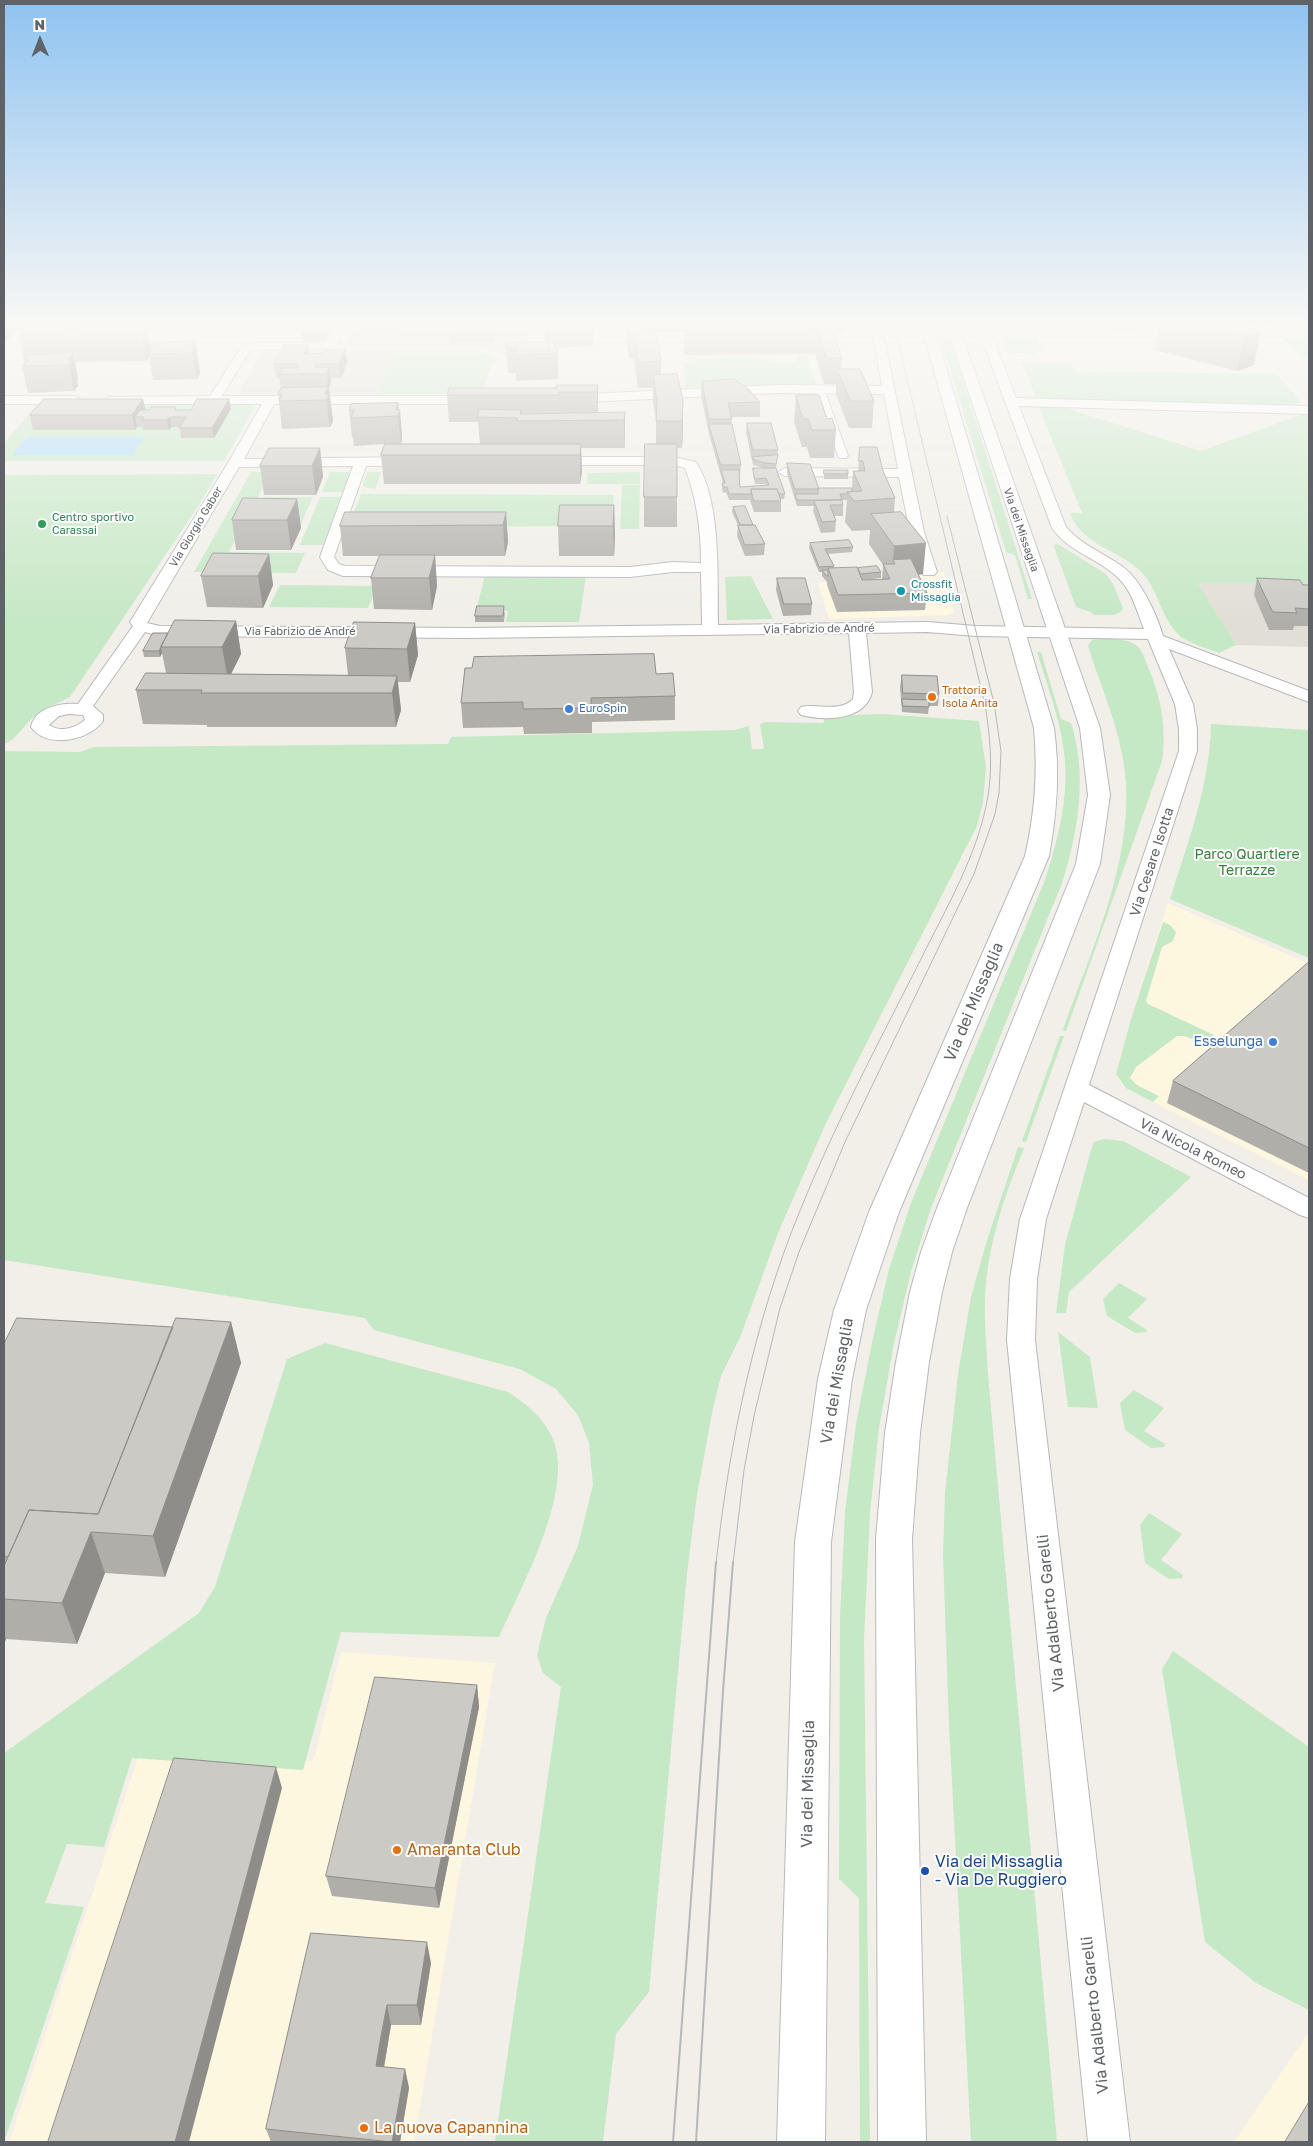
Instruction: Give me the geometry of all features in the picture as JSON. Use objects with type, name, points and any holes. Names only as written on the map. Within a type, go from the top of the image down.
[{"type":"main road","name":"Via dei Missaglia","points":[[801,2142],[813,1542],[835,1379],[850,1310],[884,1212],[1037,856],[1046,808],[1048,758],[1044,728],[955,424]]},
{"type":"main road","name":"Via dei Missaglia","points":[[902,2142],[894,1540],[899,1473],[914,1351],[935,1258],[952,1208],[1088,864],[1099,795],[1090,728],[986,424]]},
{"type":"street","name":"Via Giorgio Gaber","points":[[141,626],[138,622],[236,463],[257,424]]},
{"type":"street","points":[[832,424],[843,456]]},
{"type":"street","points":[[895,424],[917,532],[928,572]]},
{"type":"street","points":[[1020,424],[1059,528],[1072,541],[1115,568],[1127,578],[1134,586],[1154,632]]},
{"type":"street","points":[[236,463],[430,461]]},
{"type":"street","points":[[537,461],[674,461],[691,466],[700,488],[708,528],[710,549],[708,568],[710,630]]},
{"type":"street","points":[[362,462],[326,557],[329,564],[338,569],[363,571],[630,572],[674,567],[708,568]]},
{"type":"street","points":[[785,472],[905,473]]},
{"type":"street","points":[[83,709],[141,626]]},
{"type":"street","name":"Via Fabrizio de André","points":[[141,626],[158,631],[469,633],[1015,626]]},
{"type":"street","points":[[1015,626],[1154,632],[1309,697]]},
{"type":"street","points":[[807,712],[842,712],[853,708],[860,702],[863,692],[856,628]]},
{"type":"street","name":"Via Cesare Isotta","points":[[1077,1089],[1188,751],[1188,729],[1184,704],[1154,632]]},
{"type":"street","name":"Via Nicola Romeo","points":[[1077,1089],[1309,1209]]},
{"type":"street","name":"Via Adalberto Garelli","points":[[1077,1089],[1044,1184],[1029,1238],[1021,1304],[1021,1340],[1109,2142]]},
{"type":"shaded area","points":[[944,572],[954,613],[948,615],[829,619],[818,583]]},
{"type":"shaded area","points":[[1198,583],[1309,583],[1309,647],[1236,645]]},
{"type":"shaded area","points":[[1168,903],[1309,964],[1309,1180],[1141,1096],[1126,1088],[1119,1080],[1116,1074],[1131,1019]]},
{"type":"shaded area","points":[[341,1652],[495,1663],[414,2142],[9,2142],[141,1749],[313,1761]]},
{"type":"shaded area","points":[[1309,2032],[1309,2142],[1234,2142]]},
{"type":"green space","points":[[20,424],[245,424],[224,461],[4,461],[4,443]]},
{"type":"green space","points":[[967,424],[977,424],[1032,599],[1028,599],[1015,555],[1006,552]]},
{"type":"green space","points":[[1046,424],[1117,424],[1201,451],[1275,424],[1309,424],[1309,583],[1198,583],[1236,645],[1219,653],[1194,644],[1180,636],[1168,620],[1155,592],[1144,575],[1128,561],[1090,539],[1075,523],[1070,513],[1082,513]]},
{"type":"green space","points":[[251,472],[271,472],[229,552],[305,553],[296,573],[194,572]]},
{"type":"green space","points":[[330,472],[355,472],[348,492],[322,492]]},
{"type":"green space","points":[[367,472],[381,472],[375,489],[364,487],[363,484]]},
{"type":"green space","points":[[640,472],[640,484],[587,484],[588,473]]},
{"type":"green space","points":[[217,474],[199,505],[70,697],[39,713],[13,739],[4,744],[4,475]]},
{"type":"green space","points":[[622,485],[640,485],[639,529],[620,529]]},
{"type":"green space","points":[[361,494],[614,495],[611,529],[601,526],[348,527]]},
{"type":"green space","points":[[264,497],[313,497],[300,526],[258,508]]},
{"type":"green space","points":[[320,497],[345,497],[327,545],[300,545]]},
{"type":"green space","points":[[1058,544],[1106,574],[1113,584],[1123,608],[1121,612],[1114,615],[1094,615],[1091,612],[1076,607],[1054,547],[1054,545]]},
{"type":"green space","points":[[485,575],[586,576],[579,622],[506,622],[508,611],[476,610]]},
{"type":"green space","points":[[751,576],[773,619],[727,620],[725,577]]},
{"type":"green space","points":[[280,585],[377,586],[368,608],[269,607]]},
{"type":"green space","points":[[1092,640],[1127,641],[1141,650],[1153,679],[1159,701],[1164,736],[1162,761],[1066,1031],[1063,1030],[1111,895],[1120,860],[1125,824],[1126,789],[1122,754],[1111,713],[1088,646]]},
{"type":"green space","points":[[1037,652],[1041,652],[1061,719],[1071,723],[1076,743],[1080,783],[1073,844],[1062,883],[931,1208],[911,1272],[894,1343],[879,1428],[870,1513],[864,1639],[870,2142],[860,2142],[859,1898],[839,1879],[840,1617],[845,1512],[856,1424],[889,1269],[911,1203],[1045,880],[1062,817],[1065,784],[1064,752],[1056,715]]},
{"type":"green space","points":[[882,714],[979,721],[986,768],[983,802],[977,826],[826,1123],[778,1233],[741,1335],[721,1376],[713,1408],[697,1495],[687,1573],[649,1992],[616,2034],[603,2142],[495,2142],[561,1687],[543,1673],[537,1655],[546,1618],[578,1546],[593,1485],[589,1443],[578,1415],[556,1389],[520,1369],[374,1330],[365,1318],[4,1260],[4,751],[80,752],[94,747],[448,744],[451,737],[735,730],[749,726],[752,749],[764,749],[760,724],[765,722],[824,723],[823,716]]},
{"type":"green space","name":"Parco Quartiere Terrazze","points":[[1211,724],[1309,730],[1309,958],[1170,899],[1197,813],[1207,769]]},
{"type":"green space","points":[[1163,922],[1170,925],[1176,932],[1173,941],[1162,947],[1146,1001],[1148,1004],[1214,1035],[1206,1044],[1184,1036],[1177,1036],[1136,1067],[1130,1078],[1137,1085],[1159,1096],[1153,1102],[1126,1088],[1116,1074],[1131,1019]]},
{"type":"green space","points":[[1060,1036],[1064,1036],[1026,1142],[1022,1141]]},
{"type":"green space","points":[[1104,1139],[1123,1141],[1191,1177],[1069,1292],[1066,1313],[1056,1313],[1065,1245],[1091,1150],[1094,1142]]},
{"type":"green space","points":[[1018,1147],[1024,1148],[1003,1203],[989,1260],[986,1279],[985,1327],[1057,2142],[971,2142],[949,1725],[943,1555],[945,1493],[958,1374],[971,1297],[987,1240]]},
{"type":"green space","points":[[1119,1283],[1147,1299],[1128,1318],[1147,1330],[1147,1332],[1135,1333],[1107,1316],[1103,1299]]},
{"type":"green space","points":[[1058,1332],[1090,1357],[1098,1408],[1068,1407]]},
{"type":"green space","points":[[325,1343],[508,1392],[538,1416],[551,1435],[557,1456],[557,1481],[552,1509],[532,1565],[499,1637],[341,1632],[303,1770],[132,1758],[104,1847],[67,1844],[45,1903],[84,1907],[4,2142],[4,1753],[199,1613],[215,1587],[287,1359]]},
{"type":"green space","points":[[1134,1390],[1164,1408],[1144,1431],[1165,1444],[1164,1447],[1151,1448],[1125,1430],[1120,1403]]},
{"type":"green space","points":[[1149,1513],[1182,1534],[1161,1560],[1183,1575],[1182,1578],[1169,1579],[1145,1563],[1140,1525]]},
{"type":"green space","points":[[1173,1651],[1309,1747],[1309,2010],[1256,1983],[1205,1942],[1162,1669]]},
{"type":"water","points":[[27,437],[144,437],[132,455],[12,455]]},
{"type":"building","points":[[181,424],[214,424],[212,428],[179,428]]},
{"type":"building","points":[[709,424],[732,424],[741,465],[721,465]]},
{"type":"building","points":[[747,424],[771,424],[778,450],[753,450]]},
{"type":"building","points":[[810,424],[834,424],[836,430],[812,430]]},
{"type":"building","points":[[385,444],[581,444],[580,455],[381,455]]},
{"type":"building","points":[[645,444],[677,444],[677,497],[644,497]]},
{"type":"building","points":[[860,447],[877,447],[883,471],[895,498],[854,501],[847,492],[862,491],[853,471],[865,471],[863,461],[859,461]]},
{"type":"building","points":[[269,448],[320,448],[312,466],[260,466]]},
{"type":"building","points":[[778,455],[776,464],[753,459],[753,457]]},
{"type":"building","points":[[787,463],[810,464],[819,489],[795,489]]},
{"type":"building","points":[[753,468],[776,468],[785,494],[779,494],[777,489],[751,489],[751,494],[729,494],[727,487],[723,487],[722,483],[725,483],[721,470],[739,470],[740,487],[769,485],[766,478],[755,479]]},
{"type":"building","points":[[824,470],[848,470],[848,474],[824,474]]},
{"type":"building","points":[[818,488],[852,488],[852,492],[840,494],[842,500],[797,500],[795,494],[818,494]]},
{"type":"building","points":[[751,489],[777,489],[781,501],[754,501]]},
{"type":"building","points":[[243,498],[297,499],[287,520],[232,520]]},
{"type":"building","points":[[842,500],[843,505],[830,505],[836,521],[822,522],[814,501]]},
{"type":"building","points":[[560,505],[614,505],[613,526],[558,526]]},
{"type":"building","points":[[745,506],[753,525],[740,525],[733,507]]},
{"type":"building","points":[[345,512],[506,512],[503,525],[340,526]]},
{"type":"building","points":[[901,512],[926,543],[894,546],[871,514]]},
{"type":"building","points":[[738,525],[755,525],[765,544],[745,545]]},
{"type":"building","points":[[849,540],[853,547],[825,549],[834,566],[819,567],[810,543]]},
{"type":"building","points":[[213,553],[269,554],[258,576],[201,576]]},
{"type":"building","points":[[380,555],[435,555],[429,578],[371,578]]},
{"type":"building","points":[[911,559],[927,593],[838,595],[828,568],[857,567],[862,580],[890,579],[883,564],[895,564],[893,560]]},
{"type":"building","points":[[877,566],[881,572],[860,574],[858,568]]},
{"type":"building","points":[[822,570],[828,570],[828,576],[827,576]]},
{"type":"building","points":[[777,578],[805,578],[812,604],[784,604]]},
{"type":"building","points":[[1257,578],[1300,580],[1303,585],[1309,585],[1309,609],[1295,608],[1297,613],[1273,612]]},
{"type":"building","points":[[477,606],[504,606],[503,616],[475,616]]},
{"type":"building","points":[[175,620],[236,621],[222,647],[161,647]]},
{"type":"building","points":[[354,622],[415,623],[407,649],[345,648]]},
{"type":"building","points":[[153,633],[168,633],[159,651],[143,651]]},
{"type":"building","points":[[654,654],[656,674],[673,673],[675,696],[591,698],[591,708],[523,709],[523,702],[461,703],[465,668],[472,668],[474,657]]},
{"type":"building","points":[[146,673],[397,676],[392,693],[201,693],[202,690],[136,690]]},
{"type":"building","points":[[902,675],[937,676],[939,694],[903,693]]},
{"type":"building","points":[[902,699],[929,700],[929,707],[903,706]]},
{"type":"building","name":"Esselunga","points":[[1309,962],[1309,1148],[1173,1081]]},
{"type":"building","points":[[17,1318],[173,1327],[98,1514],[29,1510],[8,1557],[4,1556],[4,1344]]},
{"type":"building","points":[[176,1318],[231,1322],[153,1536],[91,1532],[62,1603],[4,1599],[4,1566],[29,1510],[98,1514]]},
{"type":"building","name":"Amaranta Club","points":[[375,1677],[477,1685],[435,1888],[326,1876]]},
{"type":"building","points":[[174,1758],[276,1767],[175,2142],[48,2142]]},
{"type":"building","points":[[311,1933],[427,1942],[417,2005],[387,2005],[381,2036],[376,2066],[405,2069],[392,2142],[266,2129]]},
{"type":"building","points":[[1309,2102],[1309,2142],[1285,2142]]},
{"type":"tram line","points":[[716,1564],[721,1519],[736,1429],[756,1341],[783,1255],[799,1213],[842,1117],[960,881],[977,839],[988,796],[990,750],[985,705],[918,424]]},
{"type":"tram line","points":[[733,1564],[744,1470],[754,1416],[780,1308],[799,1252],[845,1142],[974,874],[995,814],[999,793],[1001,751],[994,703],[947,516]]},
{"type":"tram line","points":[[673,2142],[716,1562]]},
{"type":"tram line","points":[[696,2142],[723,1691],[733,1562]]},
{"type":"place","name":"Centro sportivo Carassai","points":[[42,524]]},
{"type":"place","name":"Crossfit Missaglia","points":[[901,591]]},
{"type":"place","name":"Trattoria Isola Anita","points":[[932,697]]},
{"type":"place","name":"EuroSpin","points":[[569,709]]},
{"type":"place","name":"Esselunga","points":[[1273,1042]]},
{"type":"place","name":"Amaranta Club","points":[[397,1850]]},
{"type":"place","name":"Via dei Missaglia - Via De Ruggiero","points":[[925,1871]]},
{"type":"place","name":"La nuova Capannina","points":[[364,2128]]}]
